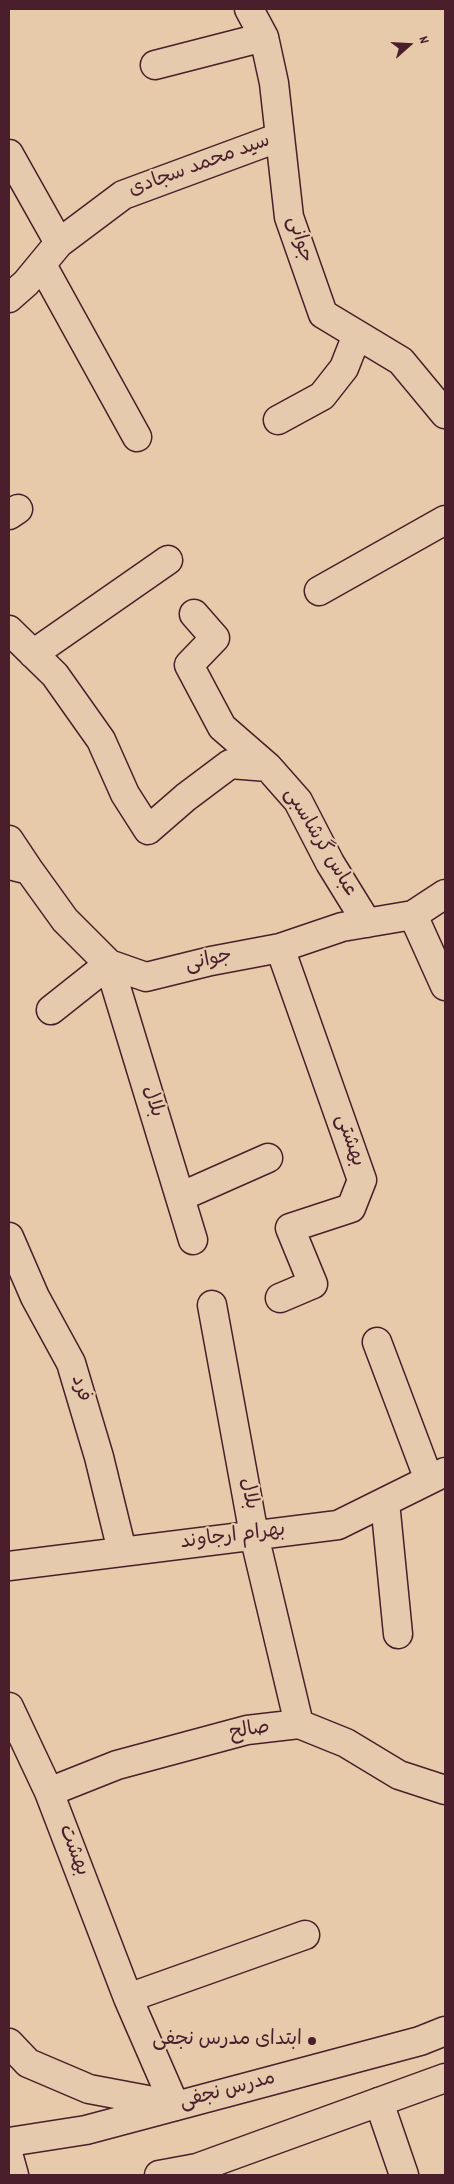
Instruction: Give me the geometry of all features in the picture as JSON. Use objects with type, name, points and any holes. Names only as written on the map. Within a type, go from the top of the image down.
[{"type":"street","name":"جوانی","points":[[249,9],[264,37],[274,83],[289,217],[323,314],[401,361],[445,414]]},
{"type":"street","points":[[155,65],[264,37]]},
{"type":"street","name":"سید محمد سجادی","points":[[9,298],[26,283],[59,243],[122,195],[280,137]]},
{"type":"street","points":[[9,154],[59,243]]},
{"type":"street","points":[[42,265],[137,437]]},
{"type":"street","points":[[278,420],[322,396],[344,368],[357,335]]},
{"type":"street","points":[[319,591],[390,553],[445,520]]},
{"type":"street","points":[[33,654],[168,560]]},
{"type":"street","name":"عباس گرشاسبی","points":[[194,614],[215,638],[189,665],[222,726],[268,766],[298,801],[330,864],[367,923]]},
{"type":"street","points":[[9,630],[55,675],[101,740],[125,794],[148,830],[186,797],[230,764],[268,766]]},
{"type":"street","name":"جوانی","points":[[9,840],[19,867],[65,920],[109,964],[146,977],[211,961],[280,948],[342,927],[413,915],[445,894]]},
{"type":"street","points":[[413,915],[445,986]]},
{"type":"street","name":"بهشتی","points":[[280,948],[362,1180],[351,1208],[290,1228],[313,1284],[280,1298]]},
{"type":"street","points":[[51,1010],[109,964]]},
{"type":"street","name":"بلال","points":[[109,964],[193,1240]]},
{"type":"street","points":[[180,1197],[268,1158]]},
{"type":"street","name":"فرد","points":[[9,1237],[35,1297],[71,1363],[99,1457],[122,1551]]},
{"type":"street","name":"بلال","points":[[212,1305],[254,1535],[299,1724]]},
{"type":"street","points":[[377,1342],[437,1476]]},
{"type":"street","name":"بهرام ارجاوند","points":[[9,1566],[338,1525],[437,1476]]},
{"type":"street","points":[[385,1502],[398,1634]]},
{"type":"street","name":"بهشت","points":[[9,1707],[49,1792],[128,1998],[176,2106]]},
{"type":"street","name":"صالح","points":[[49,1792],[117,1765],[247,1730],[299,1724],[346,1743],[398,1775],[445,1790]]},
{"type":"street","points":[[128,1998],[305,1935]]},
{"type":"street","name":"مدرس نجفی","points":[[9,2142],[86,2130],[420,2041],[445,2031]]},
{"type":"street","points":[[9,2043],[28,2063],[89,2089],[176,2106]]},
{"type":"street","points":[[159,2175],[195,2173],[445,2078]]},
{"type":"street","points":[[379,2102],[404,2175]]},
{"type":"street","points":[[9,2157],[14,2175]]},
{"type":"place","name":"ابتدای مدرس نجفی","points":[[312,2041]]}]
